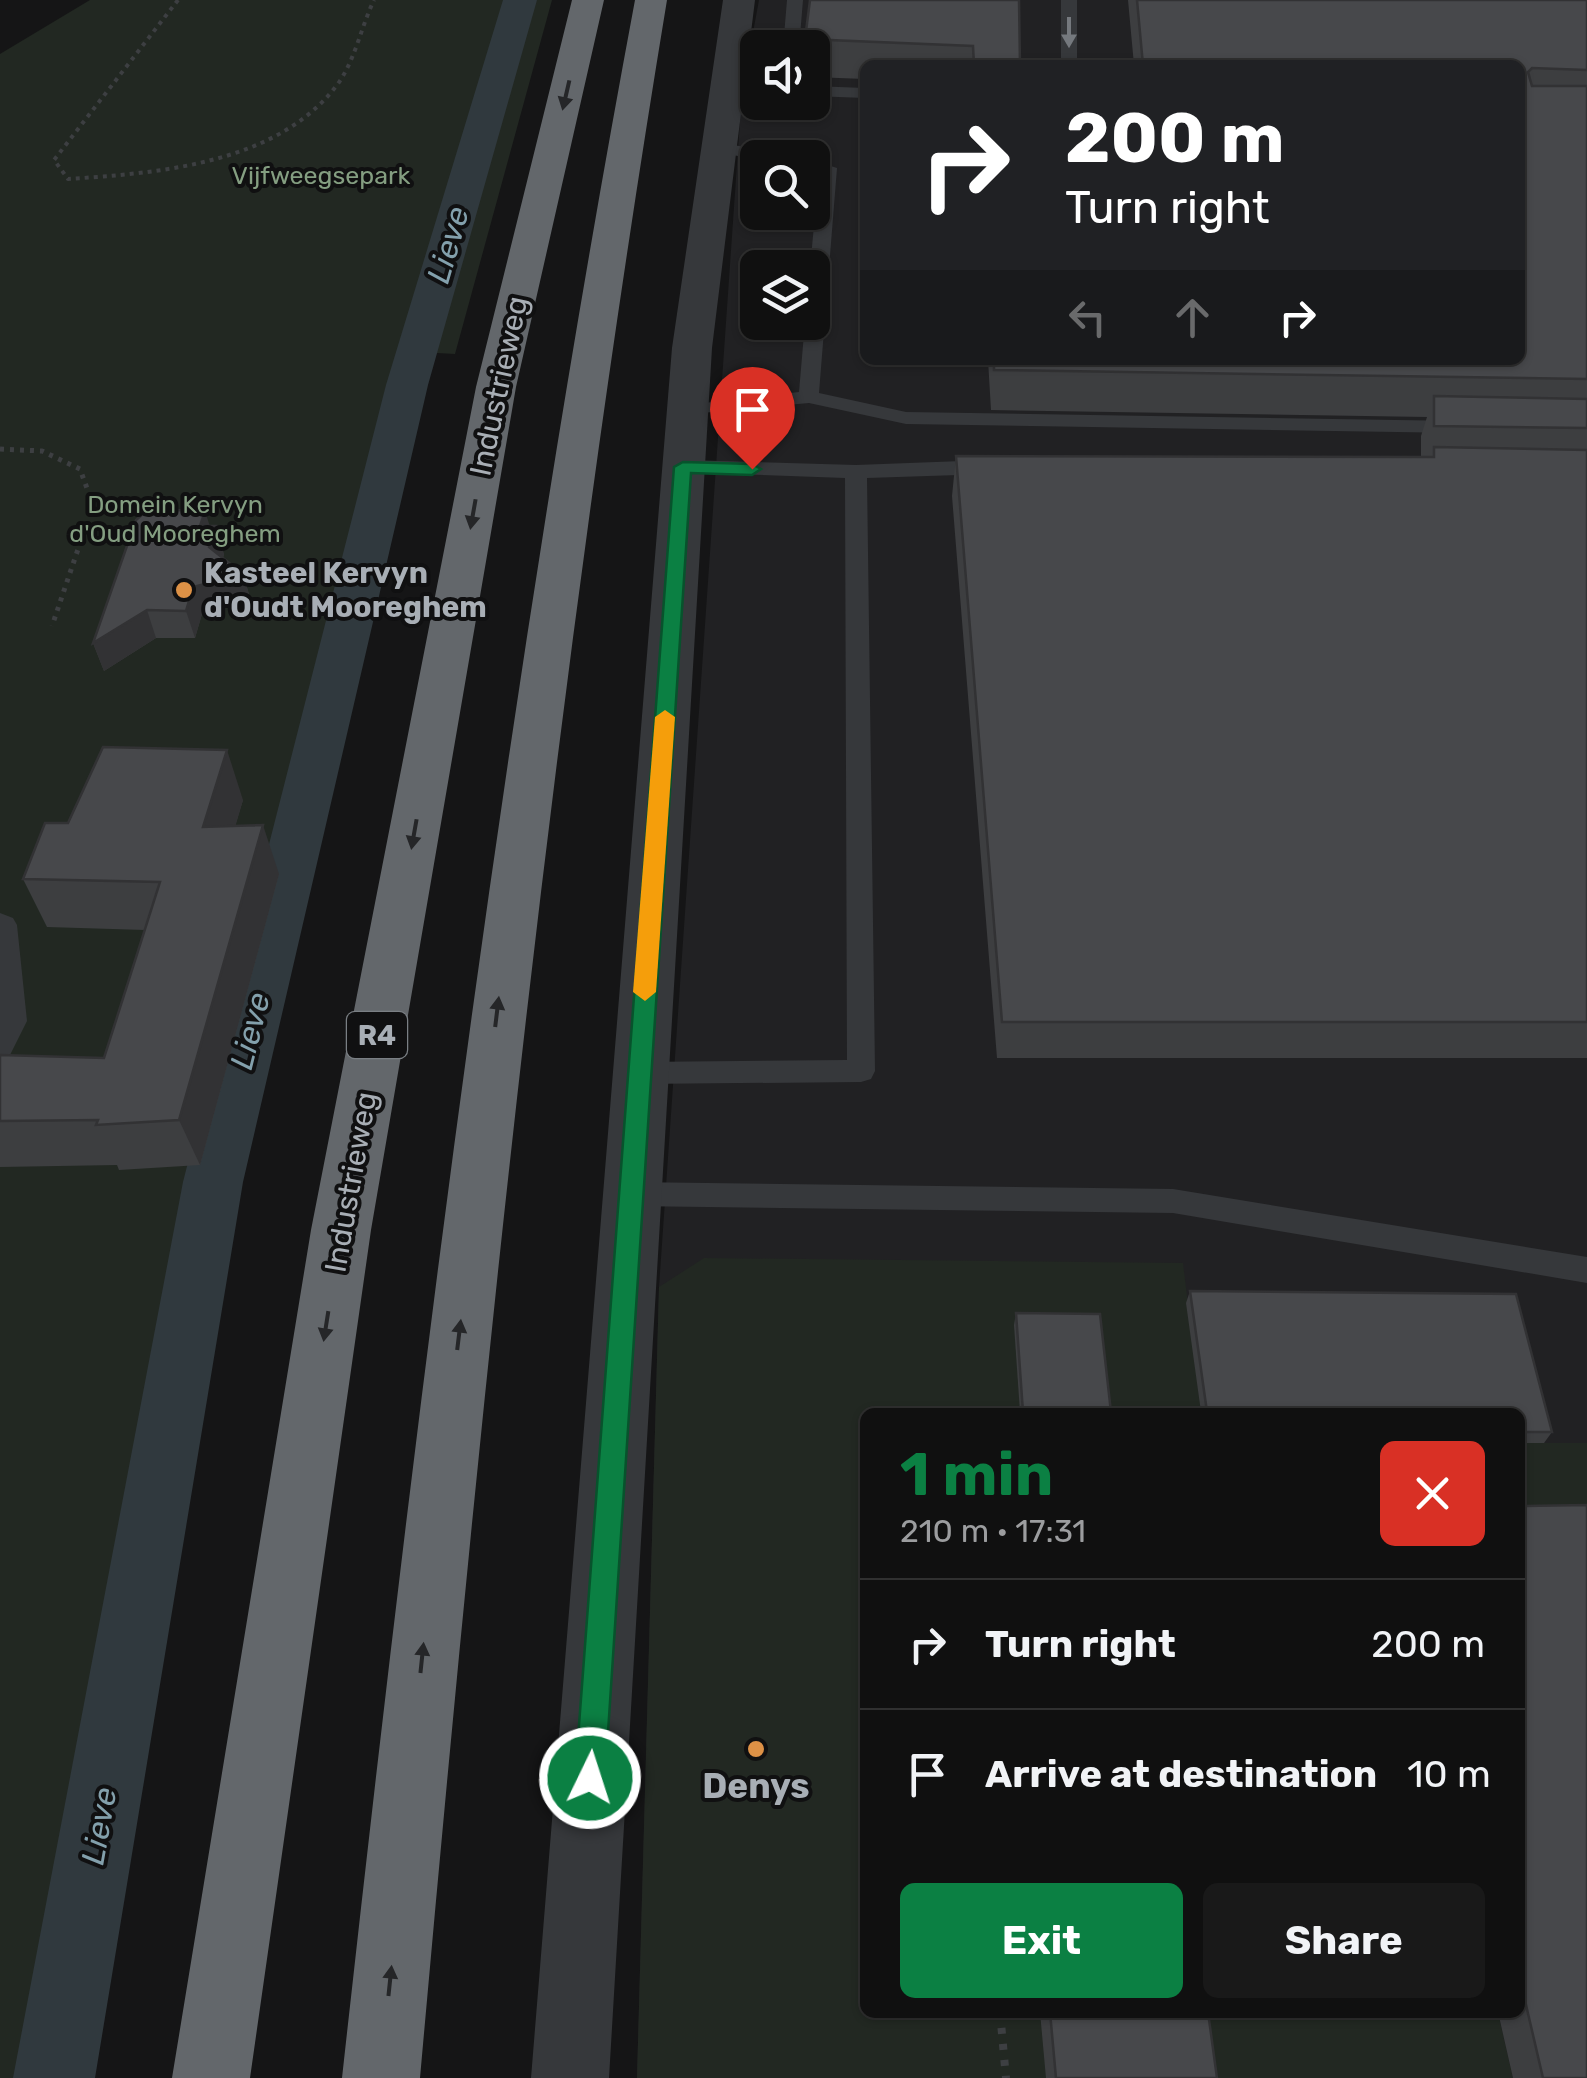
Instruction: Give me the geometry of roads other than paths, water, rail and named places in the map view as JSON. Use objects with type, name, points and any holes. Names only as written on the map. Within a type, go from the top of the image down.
[{"type":"highway","name":"Industrieweg","points":[[210,2078],[341,1230],[496,387],[588,0]]},
{"type":"highway","points":[[381,2078],[425,1626],[500,978],[567,491],[652,0]]},
{"type":"street","points":[[740,0],[741,30]]},
{"type":"street","points":[[570,2078],[692,348],[719,147],[740,95]]},
{"type":"lane","points":[[792,30],[795,0]]},
{"type":"lane","points":[[1069,0],[1069,60]]},
{"type":"lane","points":[[830,92],[860,93]]},
{"type":"lane","points":[[719,147],[740,151]]},
{"type":"lane","points":[[809,397],[823,230]]},
{"type":"lane","points":[[688,412],[809,397],[906,418],[1490,428]]},
{"type":"lane","points":[[683,467],[856,472],[948,466],[1008,468]]},
{"type":"lane","points":[[638,1072],[861,1071],[856,472]]},
{"type":"lane","points":[[0,923],[4,924],[13,1021],[0,1047]]},
{"type":"lane","points":[[630,1194],[1174,1200],[1587,1270]]},
{"type":"waterway","name":"Lieve","points":[[54,2078],[213,1182],[407,385],[520,0]]},
{"type":"place","name":"Kasteel Kervyn d'Oudt Mooreghem","points":[[184,590]]},
{"type":"place","name":"Denys","points":[[756,1749]]},
{"type":"park label","name":"Vijfweegsepark","points":[[321,175]]},
{"type":"park label","name":"Domein Kervyn d'Oud Mooreghem","points":[[175,518]]}]
